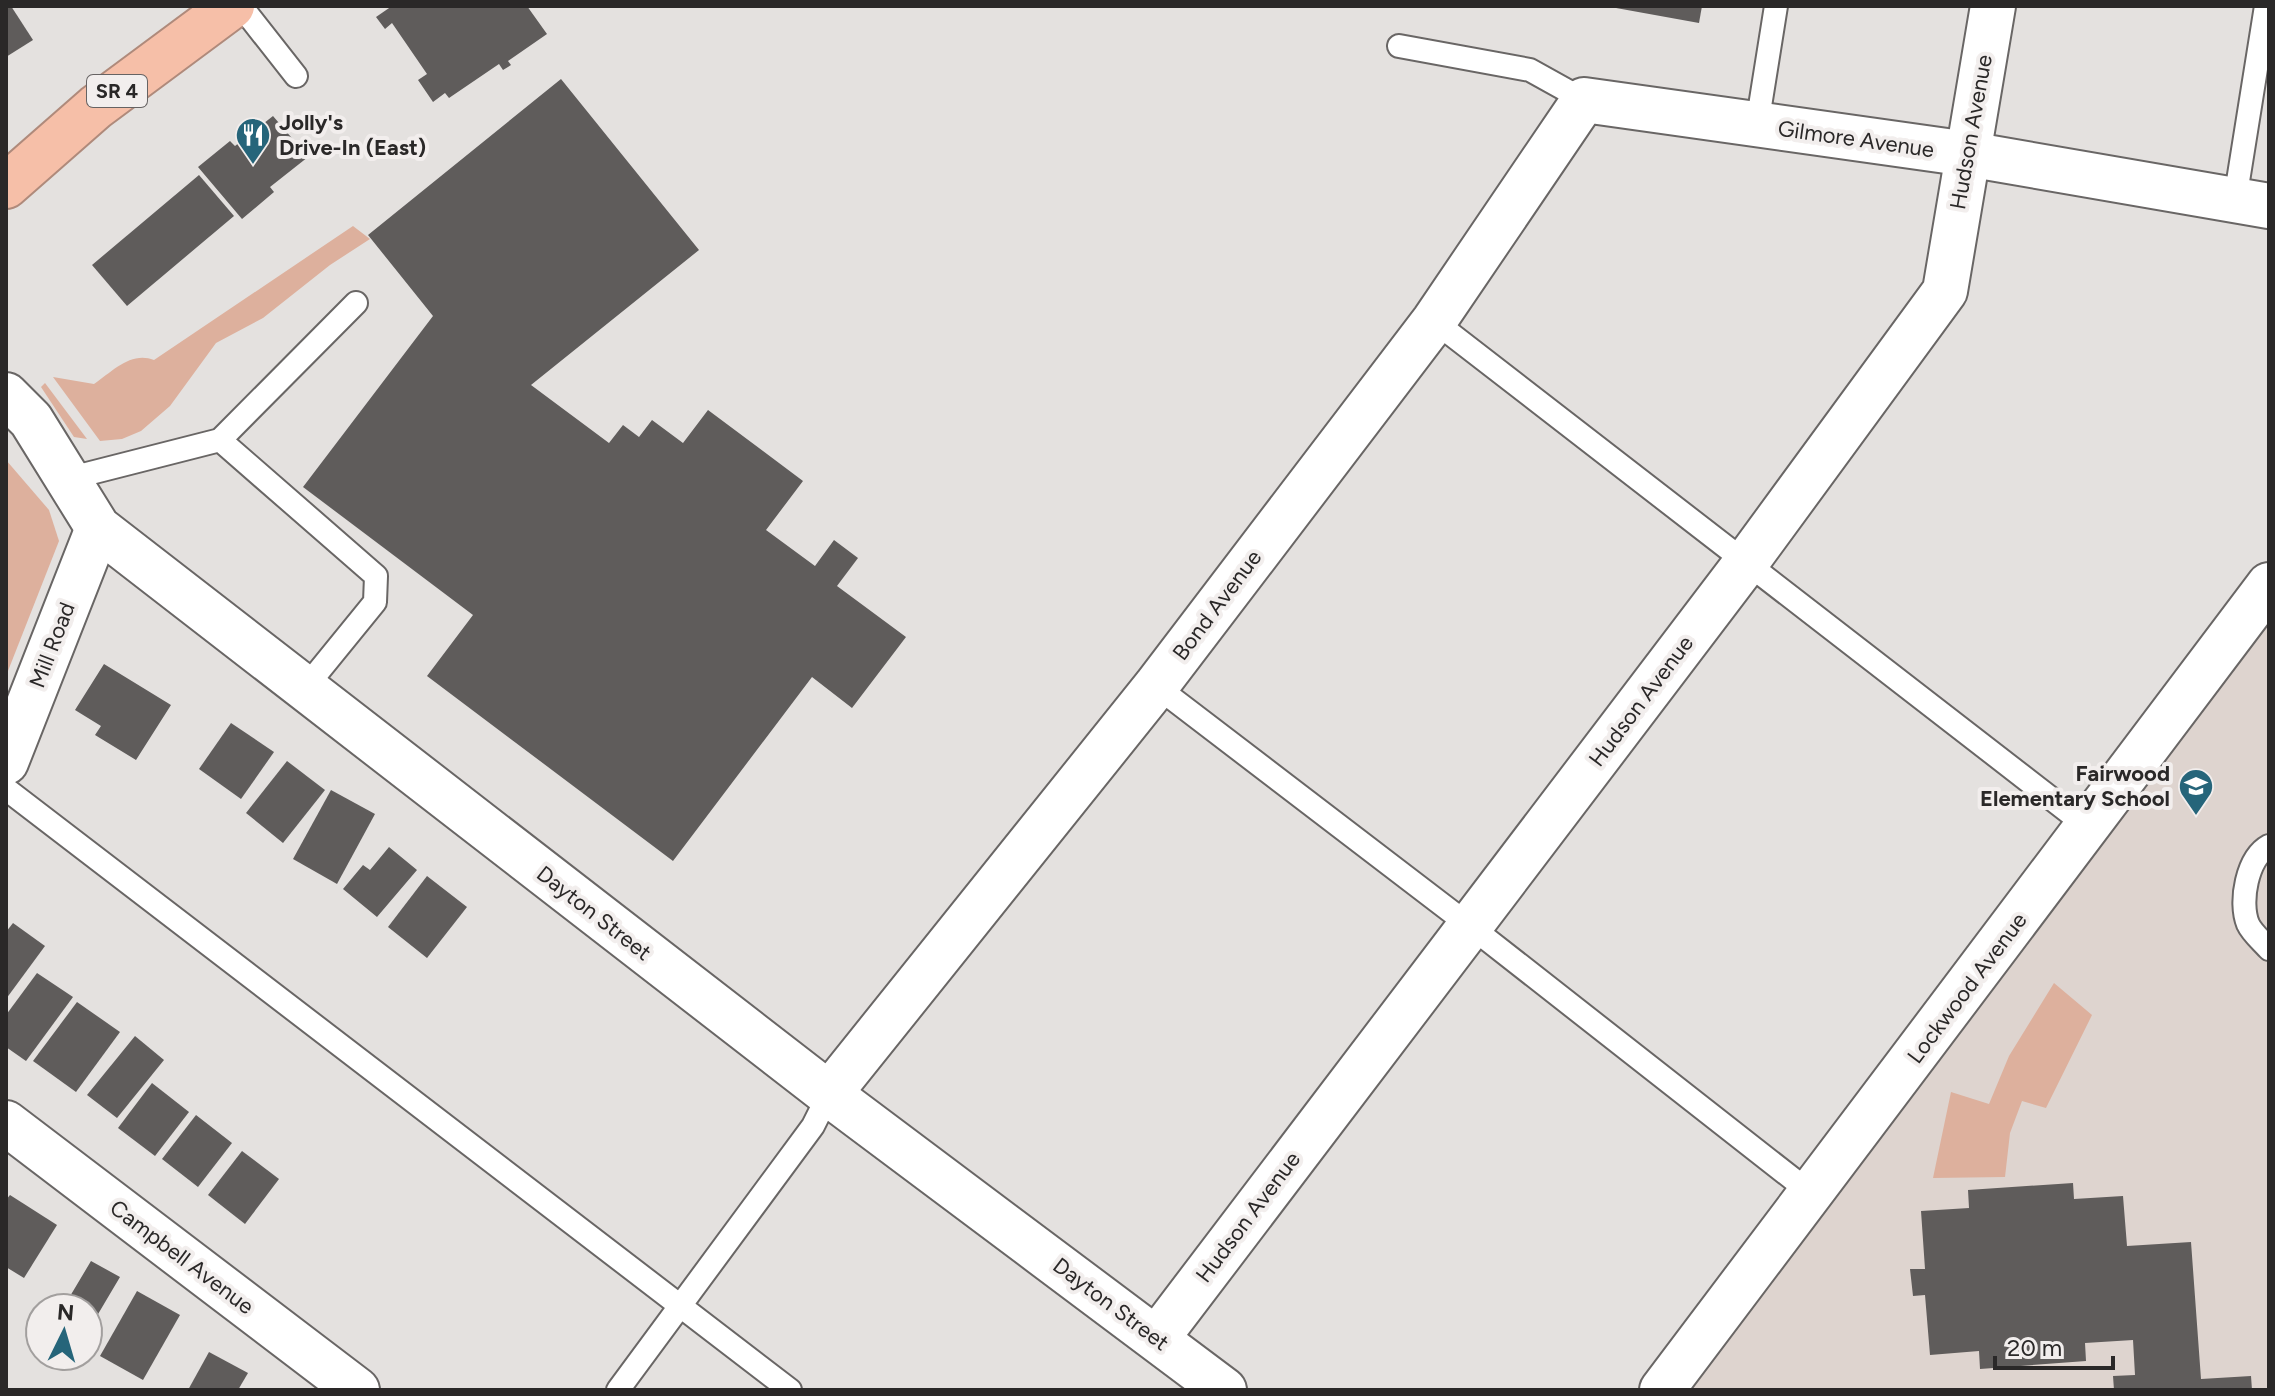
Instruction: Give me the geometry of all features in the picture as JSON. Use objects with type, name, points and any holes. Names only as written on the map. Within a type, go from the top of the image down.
[{"type":"highway","name":"SR 4","points":[[6,186],[96,107],[232,6]]},
{"type":"street","name":"Hudson Avenue","points":[[1157,1338],[1745,564],[1945,291],[1993,6]]},
{"type":"street","name":"Gilmore Avenue","points":[[1584,100],[1968,154],[2252,203]]},
{"type":"street","name":"Bond Avenue","points":[[829,1094],[1156,686],[1434,321],[1584,100]]},
{"type":"street","name":"Dayton Street","points":[[6,395],[31,420],[98,528],[829,1094],[1224,1390]]},
{"type":"street","name":"Mill Road","points":[[6,762],[98,528]]},
{"type":"street","name":"Lockwood Avenue","points":[[1662,1390],[2269,585]]},
{"type":"street","name":"Campbell Avenue","points":[[6,1123],[357,1390]]},
{"type":"lane","points":[[241,6],[296,76]]},
{"type":"lane","points":[[1757,125],[1776,6]]},
{"type":"lane","points":[[2252,203],[2266,6]]},
{"type":"lane","points":[[1399,46],[1530,70],[1584,100]]},
{"type":"lane","points":[[67,479],[220,440],[356,303]]},
{"type":"lane","points":[[1434,321],[2088,827]]},
{"type":"lane","points":[[220,440],[376,576],[375,602],[305,688]]},
{"type":"lane","points":[[1156,686],[1470,926],[1812,1194]]},
{"type":"lane","points":[[6,789],[790,1390]]},
{"type":"lane","points":[[2269,846],[2263,849],[2249,875],[2243,907],[2249,927],[2269,949]]},
{"type":"lane","points":[[618,1390],[684,1306],[813,1126],[829,1094]]},
{"type":"shaded area","points":[[353,226],[370,239],[330,265],[263,318],[216,343],[170,406],[141,431],[122,439],[100,441],[53,377],[94,384],[130,360],[154,360]]},
{"type":"shaded area","points":[[45,383],[87,439],[74,437],[41,387]]},
{"type":"shaded area","points":[[6,460],[49,510],[59,541],[6,676]]},
{"type":"shaded area","name":"Fairwood Elementary School","points":[[2269,621],[2269,1390],[1691,1390],[1976,1013]]},
{"type":"shaded area","points":[[2054,983],[2092,1015],[2046,1108],[2022,1101],[2010,1133],[2005,1177],[1933,1178],[1951,1092],[1989,1104],[2009,1056]]},
{"type":"building","points":[[6,6],[11,6],[33,40],[6,57]]},
{"type":"building","points":[[392,6],[527,6],[547,34],[508,61],[511,65],[503,70],[499,64],[449,98],[445,93],[433,102],[418,80],[427,74],[392,23],[385,29],[376,17]]},
{"type":"building","points":[[1605,6],[1702,6],[1699,23]]},
{"type":"building","points":[[561,79],[699,250],[531,385],[609,443],[623,425],[639,437],[652,420],[683,443],[708,410],[803,481],[766,530],[815,566],[834,540],[858,558],[837,586],[906,637],[852,708],[812,677],[673,861],[427,676],[473,615],[303,487],[433,316],[368,235]]},
{"type":"building","points":[[273,116],[308,157],[270,187],[274,192],[242,219],[198,167],[230,141],[235,146]]},
{"type":"building","points":[[199,175],[234,216],[127,306],[92,265]]},
{"type":"building","points":[[104,664],[171,705],[136,760],[95,735],[101,726],[75,710]]},
{"type":"building","points":[[231,723],[274,752],[241,799],[199,769]]},
{"type":"building","points":[[287,761],[325,790],[283,843],[246,813]]},
{"type":"building","points":[[331,790],[375,814],[337,884],[293,859]]},
{"type":"building","points":[[389,847],[417,870],[377,917],[343,889],[363,865],[370,870]]},
{"type":"building","points":[[427,876],[467,907],[427,958],[388,927]]},
{"type":"building","points":[[13,923],[45,946],[6,999],[6,932]]},
{"type":"building","points":[[37,973],[73,997],[26,1061],[6,1047],[6,1015]]},
{"type":"building","points":[[77,1002],[120,1032],[76,1092],[33,1061]]},
{"type":"building","points":[[135,1036],[164,1060],[117,1118],[87,1095]]},
{"type":"building","points":[[152,1083],[189,1112],[155,1156],[118,1128]]},
{"type":"building","points":[[196,1115],[232,1143],[198,1187],[162,1159]]},
{"type":"building","points":[[242,1151],[279,1179],[245,1224],[208,1195]]},
{"type":"building","points":[[2073,1183],[2074,1199],[2123,1196],[2127,1246],[2191,1242],[2201,1379],[2251,1376],[2252,1390],[2114,1390],[2113,1376],[2135,1375],[2133,1340],[2085,1343],[2086,1361],[1980,1369],[1979,1351],[1930,1355],[1925,1295],[1913,1296],[1910,1269],[1925,1269],[1921,1211],[1969,1208],[1968,1190]]},
{"type":"building","points":[[10,1195],[57,1225],[24,1278],[6,1267],[6,1200]]},
{"type":"building","points":[[91,1261],[120,1277],[104,1304],[104,1292],[73,1292]]},
{"type":"building","points":[[137,1291],[180,1315],[143,1380],[104,1358],[104,1349]]},
{"type":"building","points":[[209,1352],[248,1373],[238,1390],[188,1390]]},
{"type":"place","name":"Jolly's Drive-In (East)","points":[[253,166]]},
{"type":"place","name":"Fairwood Elementary School","points":[[2196,817]]}]
